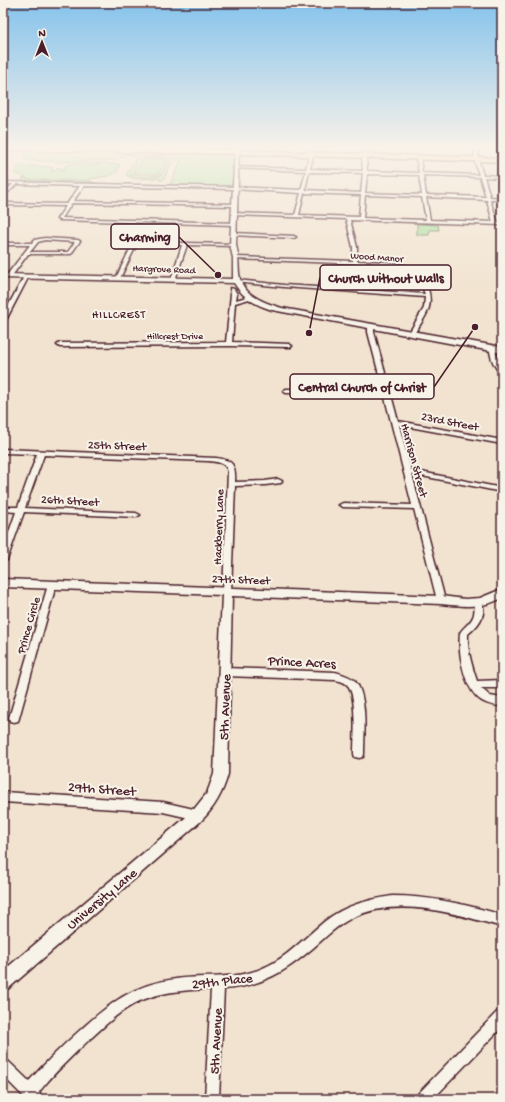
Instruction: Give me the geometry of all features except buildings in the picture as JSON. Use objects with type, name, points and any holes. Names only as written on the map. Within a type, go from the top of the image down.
[{"type":"main road","points":[[234,198],[233,245],[236,258],[236,278],[250,298],[258,303],[272,308],[502,350]]},
{"type":"main road","name":"Hargrove Road","points":[[6,276],[215,281],[236,278]]},
{"type":"main road","points":[[215,281],[243,290]]},
{"type":"street","points":[[74,198],[59,220],[234,224]]},
{"type":"street","points":[[296,216],[300,198]]},
{"type":"street","points":[[361,218],[362,198]]},
{"type":"street","points":[[424,198],[428,221]]},
{"type":"street","points":[[488,198],[496,224]]},
{"type":"street","points":[[3,204],[234,205]]},
{"type":"street","points":[[234,214],[502,224]]},
{"type":"street","points":[[256,214],[257,220]]},
{"type":"street","points":[[348,218],[355,248],[355,263]]},
{"type":"street","points":[[118,278],[140,234]]},
{"type":"street","points":[[234,234],[294,237]]},
{"type":"street","points":[[6,276],[36,241],[45,239],[78,241],[69,253],[26,253]]},
{"type":"street","points":[[136,243],[233,245]]},
{"type":"street","points":[[3,244],[33,244]]},
{"type":"street","points":[[173,280],[185,244]]},
{"type":"street","name":"Wood Manor","points":[[236,258],[394,264],[412,269],[421,276],[428,296]]},
{"type":"street","points":[[3,320],[27,276]]},
{"type":"street","points":[[236,278],[284,286],[428,296],[427,308],[412,334]]},
{"type":"street","points":[[229,344],[234,294],[232,289]]},
{"type":"street","points":[[233,302],[250,298]]},
{"type":"street","name":"Harrison Street","points":[[372,326],[371,332],[386,392],[441,600]]},
{"type":"street","name":"Hillcrest Drive","points":[[60,345],[229,344],[289,346]]},
{"type":"street","points":[[492,348],[493,356],[502,372]]},
{"type":"street","points":[[286,391],[386,392]]},
{"type":"street","name":"23rd Street","points":[[394,423],[407,424],[502,442]]},
{"type":"street","name":"25th Street","points":[[3,451],[208,459],[229,463]]},
{"type":"street","points":[[3,560],[41,453]]},
{"type":"street","name":"Hackberry Lane","points":[[227,592],[232,484],[232,467],[229,463]]},
{"type":"street","points":[[407,472],[415,472],[502,490]]},
{"type":"street","points":[[232,484],[278,481]]},
{"type":"street","points":[[343,506],[416,507]]},
{"type":"street","name":"26th Street","points":[[3,509],[136,515]]},
{"type":"street","name":"27th Street","points":[[3,583],[441,600],[478,603]]},
{"type":"street","name":"Prince Circle","points":[[14,718],[52,585]]},
{"type":"street","name":"5th Avenue","points":[[198,815],[213,796],[219,784],[221,774],[227,592]]},
{"type":"street","points":[[502,593],[487,601],[478,603],[480,615],[464,633],[462,642],[475,685],[480,694],[488,700],[502,702]]},
{"type":"street","name":"Prince Acres","points":[[225,672],[335,676],[346,678],[353,686],[356,695],[359,754]]},
{"type":"street","points":[[475,685],[502,684]]},
{"type":"street","name":"29th Street","points":[[3,797],[163,807],[198,815]]},
{"type":"street","name":"University Lane","points":[[3,982],[198,815]]},
{"type":"street","name":"29th Place","points":[[32,1096],[59,1059],[123,1003],[150,990],[164,987],[218,984],[266,974],[289,959],[343,916],[367,906],[379,903],[406,902],[447,907],[502,921]]},
{"type":"street","name":"5th Avenue","points":[[212,1099],[218,984]]},
{"type":"street","points":[[423,1099],[502,1017]]},
{"type":"street","points":[[3,1066],[32,1096]]},
{"type":"green space","points":[[417,224],[438,225],[439,230],[430,230],[429,235],[417,235]]},
{"type":"place","name":"Charming","points":[[218,275]]},
{"type":"place","name":"Central Church of Christ","points":[[475,327]]},
{"type":"place","name":"Church Without Walls","points":[[309,333]]},
{"type":"district","name":"HILLCREST","points":[[119,314]]}]
